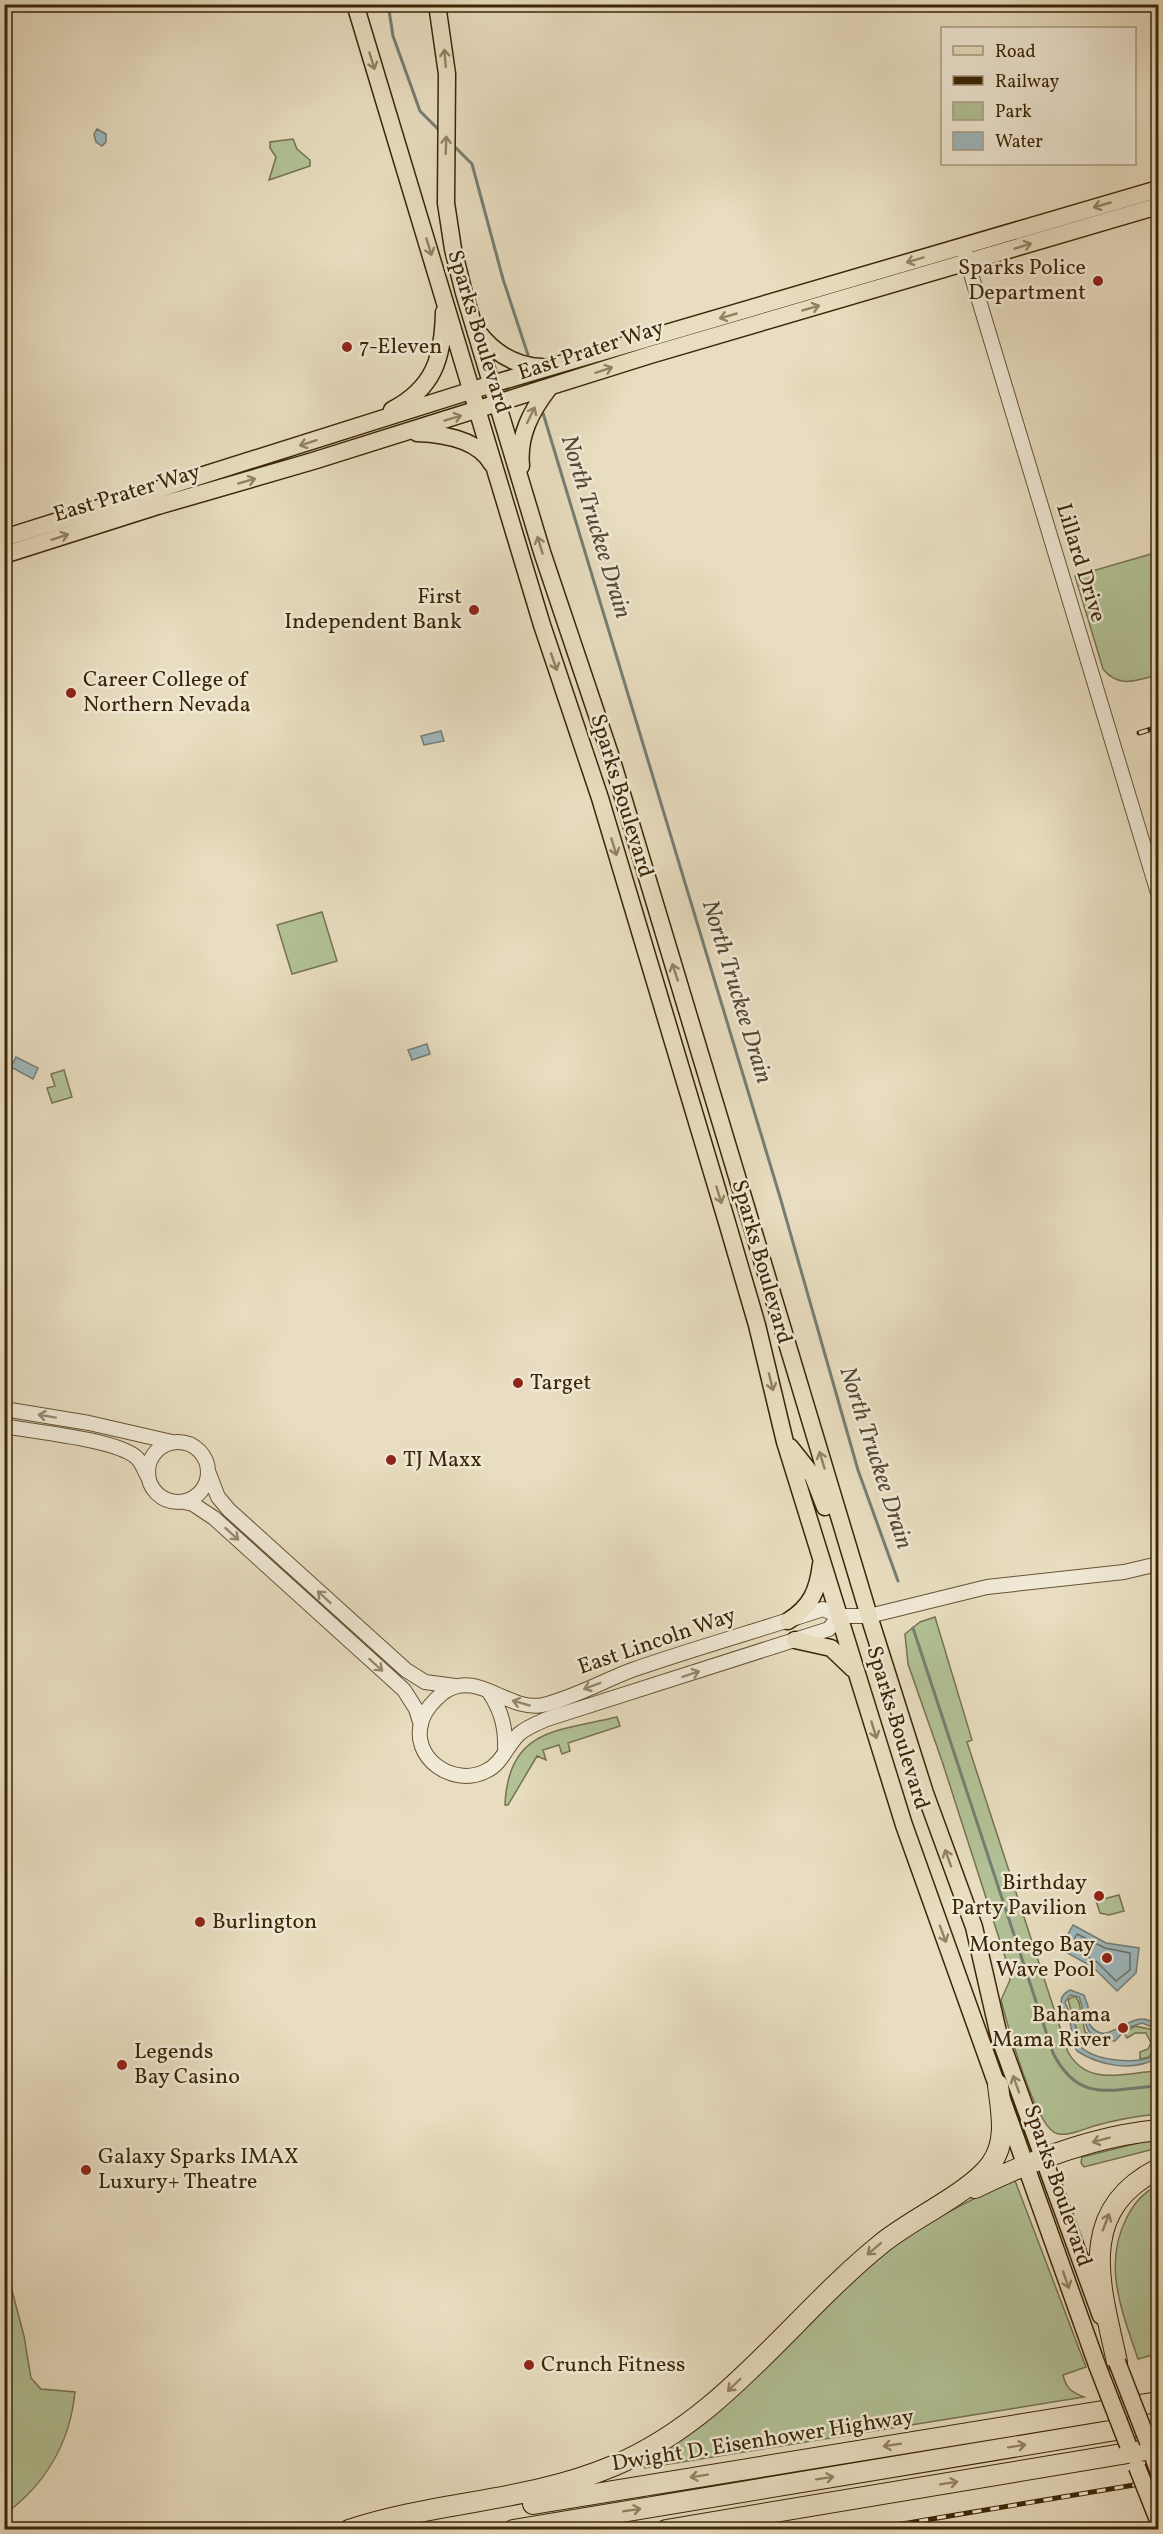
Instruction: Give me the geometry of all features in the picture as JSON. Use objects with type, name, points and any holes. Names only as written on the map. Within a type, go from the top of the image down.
[{"type":"highway","points":[[349,2529],[384,2518],[534,2492],[592,2475],[637,2455],[680,2429],[714,2403],[859,2262],[895,2233],[976,2179],[996,2155],[1003,2124],[998,2085]]},
{"type":"highway","points":[[922,2215],[1035,2162],[1107,2138],[1158,2130]]},
{"type":"highway","points":[[1117,2362],[1100,2279],[1098,2255],[1102,2233],[1110,2212],[1123,2193],[1141,2178],[1158,2169]]},
{"type":"highway","points":[[949,2435],[1007,2420],[1158,2395]]},
{"type":"highway","name":"Dwight D. Eisenhower Highway","points":[[376,2529],[1158,2402]]},
{"type":"highway","name":"Dwight D. Eisenhower Highway","points":[[513,2529],[1158,2423]]},
{"type":"highway","points":[[666,2529],[1132,2455],[1154,2455]]},
{"type":"main road","name":"Sparks Boulevard","points":[[356,4],[525,566],[600,798],[654,977],[757,1325],[785,1442],[904,1825],[998,2085],[1035,2162],[1154,2455]]},
{"type":"main road","name":"Sparks Boulevard","points":[[437,4],[444,46],[447,112],[445,178],[453,249],[474,327],[578,664],[610,754],[869,1616],[932,1811],[980,1945],[999,2036],[1097,2365],[1158,2520]]},
{"type":"main road","name":"East Prater Way","points":[[4,538],[492,384],[1158,189]]},
{"type":"main road","name":"East Prater Way","points":[[4,555],[498,404],[650,354],[1158,206]]},
{"type":"main road","points":[[364,425],[413,396],[434,372],[443,339],[444,296]]},
{"type":"main road","points":[[474,327],[502,356],[534,366],[552,367]]},
{"type":"main road","points":[[523,488],[520,457],[522,438],[529,418],[549,388]]},
{"type":"main road","points":[[398,435],[435,434],[476,445],[488,458],[498,475]]},
{"type":"main road","points":[[525,566],[536,572],[559,637],[578,664]]},
{"type":"main road","points":[[654,977],[668,992],[672,1002],[717,1154],[741,1193]]},
{"type":"main road","points":[[785,1442],[813,1476],[857,1606],[869,1616]]},
{"type":"main road","points":[[788,1621],[809,1604],[819,1582],[821,1560]]},
{"type":"main road","points":[[795,1640],[831,1648],[857,1674]]},
{"type":"street","name":"Lillard Drive","points":[[963,246],[1158,893]]},
{"type":"street","points":[[4,1409],[89,1423],[189,1444],[199,1450],[205,1460],[218,1497],[229,1510],[406,1670],[425,1682],[456,1686],[470,1684],[489,1692],[502,1716],[506,1734],[504,1754],[495,1766],[474,1776],[450,1775],[431,1762],[423,1749],[421,1725],[416,1709],[404,1690],[214,1518],[193,1504],[170,1501],[160,1497],[152,1488],[141,1463],[127,1451],[87,1440],[4,1426]]},
{"type":"street","points":[[148,1477],[148,1465],[153,1455],[172,1442]]},
{"type":"street","points":[[184,1502],[201,1491],[208,1471]]},
{"type":"street","name":"East Lincoln Way","points":[[489,1692],[522,1704],[545,1704],[632,1670],[824,1609],[839,1616],[869,1616],[987,1587],[1124,1572],[1158,1564]]},
{"type":"street","name":"East Lincoln Way","points":[[504,1754],[519,1734],[547,1719],[828,1629],[839,1616]]},
{"type":"street","points":[[421,1725],[425,1712],[434,1700],[456,1686]]},
{"type":"green space","points":[[293,139],[297,149],[310,160],[310,166],[269,180],[276,157],[270,148],[270,142]]},
{"type":"green space","points":[[1158,552],[1158,675],[1135,681],[1115,679],[1103,669],[1075,576]]},
{"type":"green space","points":[[322,912],[337,961],[292,974],[277,925]]},
{"type":"green space","points":[[64,1070],[72,1097],[52,1103],[47,1088],[55,1086],[51,1074]]},
{"type":"green space","points":[[935,1617],[972,1740],[967,1742],[1068,2052],[1076,2063],[1097,2074],[1121,2075],[1158,2071],[1158,2114],[1058,2134],[1049,2128],[1032,2096],[1001,2000],[1010,1980],[1008,1966],[908,1664],[905,1634],[920,1622]]},
{"type":"green space","points":[[617,1717],[620,1726],[568,1743],[570,1751],[562,1754],[559,1745],[543,1750],[546,1760],[537,1756],[508,1805],[505,1805],[508,1780],[516,1761],[526,1747],[540,1737],[557,1731]]},
{"type":"green space","points":[[1119,1895],[1124,1911],[1109,1915],[1100,1913],[1096,1901]]},
{"type":"green space","points":[[1076,1997],[1079,2002],[1085,2032],[1109,2046],[1084,2042],[1081,2044],[1068,2000]]},
{"type":"green space","points":[[1135,2026],[1154,2030],[1157,2045],[1149,2057],[1140,2059],[1140,2052],[1148,2049],[1151,2043],[1146,2033],[1135,2033],[1127,2038],[1124,2033]]},
{"type":"green space","points":[[1158,2138],[1158,2148],[1084,2167],[1081,2163],[1082,2157]]},
{"type":"green space","points":[[1014,2178],[1086,2367],[1063,2375],[1064,2379],[1070,2389],[1084,2397],[645,2468],[641,2463],[668,2447],[882,2255],[931,2221]]},
{"type":"green space","points":[[1158,2185],[1158,2377],[1152,2378],[1155,2368],[1152,2355],[1138,2359],[1121,2306],[1115,2270],[1120,2235],[1127,2217],[1140,2198]]},
{"type":"green space","points":[[5,2264],[24,2336],[31,2378],[41,2389],[75,2392],[68,2428],[54,2460],[33,2489],[5,2514]]},
{"type":"water","points":[[97,129],[106,134],[106,142],[102,146],[96,142],[94,134]]},
{"type":"water","points":[[441,731],[444,741],[424,745],[421,736]]},
{"type":"water","points":[[427,1044],[430,1054],[412,1060],[408,1050]]},
{"type":"water","points":[[16,1057],[38,1068],[33,1079],[11,1067]]},
{"type":"water","name":"Montego Bay Wave Pool","points":[[1073,1925],[1106,1943],[1139,1948],[1136,1973],[1117,1991],[1093,1967],[1060,1949]]},
{"type":"water","name":"Bahama Mama River","points":[[1070,1990],[1084,1995],[1088,2006],[1088,2022],[1096,2031],[1104,2033],[1112,2031],[1139,2019],[1148,2020],[1158,2027],[1158,2039],[1152,2027],[1142,2023],[1127,2028],[1115,2041],[1103,2040],[1090,2033],[1079,1997],[1070,1995],[1065,2002],[1075,2023],[1077,2041],[1086,2051],[1114,2060],[1144,2059],[1151,2057],[1158,2042],[1157,2058],[1138,2065],[1127,2066],[1096,2060],[1077,2051],[1070,2023],[1061,2001],[1065,1993]]},
{"type":"waterway","name":"North Truckee Drain","points":[[388,4],[393,36],[420,111],[440,131]]},
{"type":"waterway","name":"North Truckee Drain","points":[[452,144],[472,164],[503,279],[528,355]]},
{"type":"waterway","name":"North Truckee Drain","points":[[543,413],[780,1197],[858,1470],[898,1581]]},
{"type":"waterway","name":"North Truckee Drain","points":[[913,1628],[1053,2053],[1063,2069],[1085,2087],[1111,2090],[1158,2086]]},
{"type":"railway","points":[[1139,733],[1158,727]]},
{"type":"railway","points":[[866,2530],[1158,2481]]},
{"type":"place","name":"Sparks Police Department","points":[[1098,281]]},
{"type":"place","name":"7-Eleven","points":[[347,347]]},
{"type":"place","name":"First Independent Bank","points":[[474,610]]},
{"type":"place","name":"Career College of Northern Nevada","points":[[71,693]]},
{"type":"place","name":"Target","points":[[518,1383]]},
{"type":"place","name":"TJ Maxx","points":[[391,1460]]},
{"type":"place","name":"Birthday Party Pavilion","points":[[1099,1896]]},
{"type":"place","name":"Burlington","points":[[200,1922]]},
{"type":"place","name":"Montego Bay Wave Pool","points":[[1107,1958]]},
{"type":"place","name":"Bahama Mama River","points":[[1123,2028]]},
{"type":"place","name":"Legends Bay Casino","points":[[122,2065]]},
{"type":"place","name":"Galaxy Sparks IMAX Luxury+ Theatre","points":[[86,2170]]},
{"type":"place","name":"Crunch Fitness","points":[[529,2365]]}]
